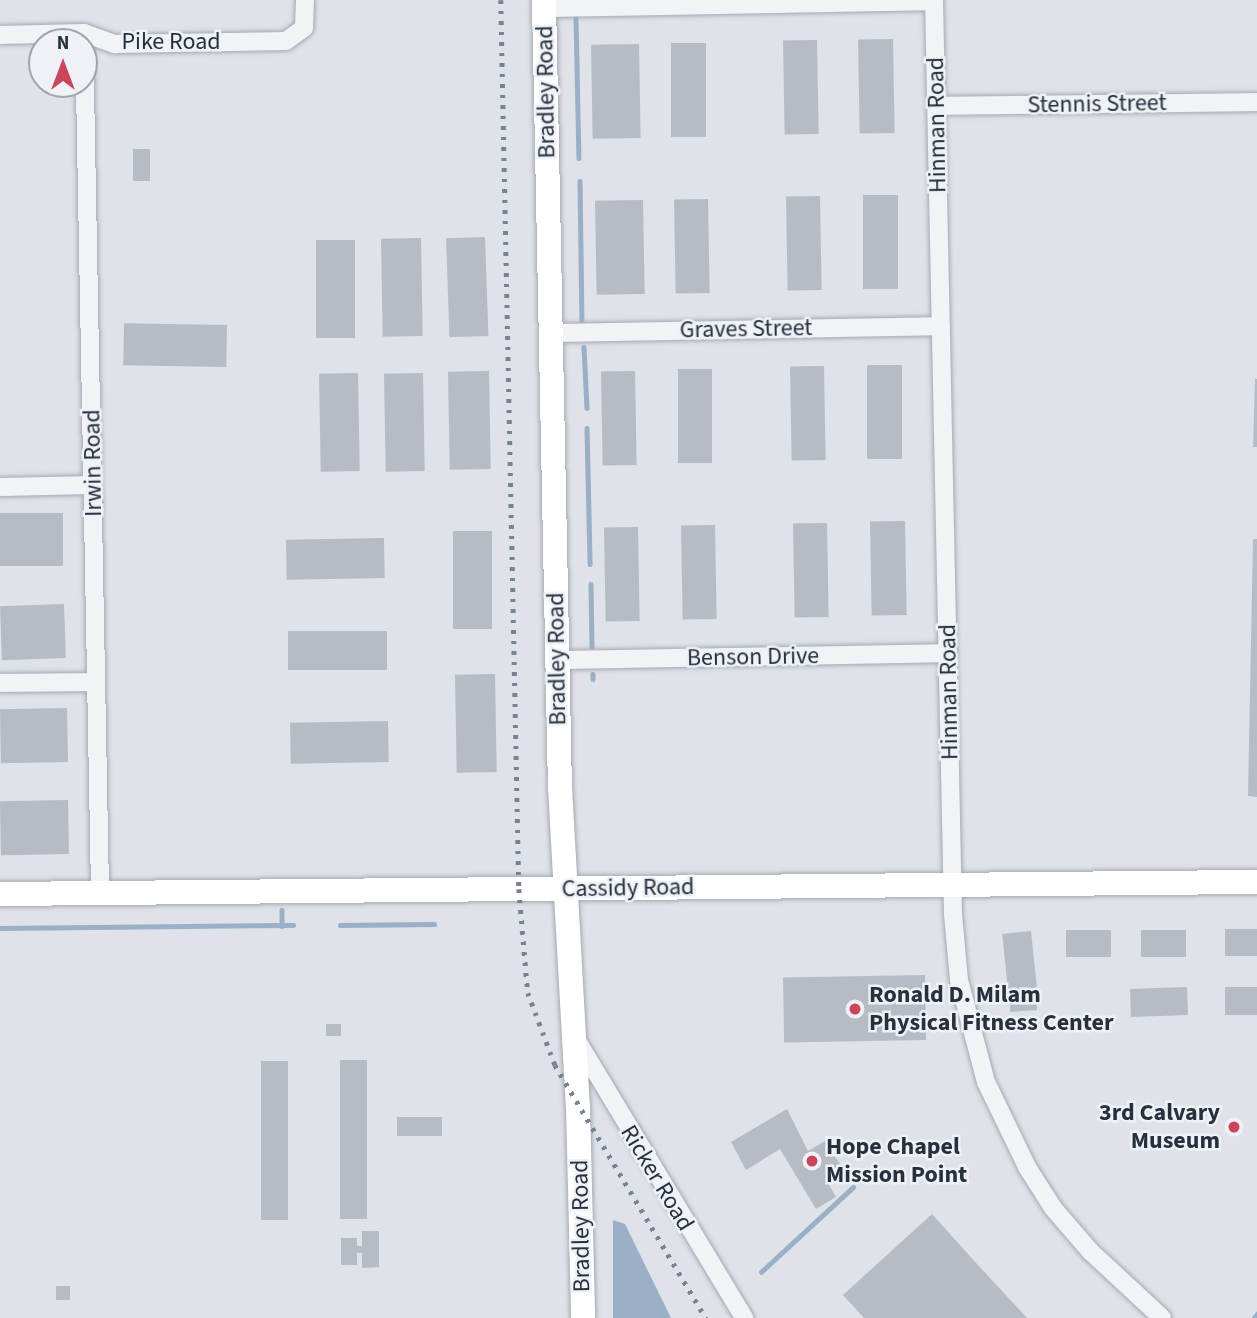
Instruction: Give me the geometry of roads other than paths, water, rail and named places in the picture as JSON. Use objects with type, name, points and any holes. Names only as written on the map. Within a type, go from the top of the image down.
[{"type":"street","name":"Pike Road","points":[[98,38],[115,44],[286,41],[300,34],[306,21],[306,0]]},
{"type":"street","points":[[545,4],[934,0]]},
{"type":"street","name":"Hinman Road","points":[[934,0],[953,885],[966,1014],[986,1083],[1008,1130],[1053,1208],[1090,1251],[1162,1318]]},
{"type":"street","name":"Bradley Road","points":[[545,4],[557,660],[565,888],[574,1035],[583,1318]]},
{"type":"street","name":"Pike Road","points":[[0,35],[28,34]]},
{"type":"street","name":"Irwin Road","points":[[85,98],[100,892]]},
{"type":"street","name":"Stennis Street","points":[[937,106],[1257,102]]},
{"type":"street","name":"Graves Street","points":[[551,333],[941,326]]},
{"type":"street","points":[[0,487],[93,485]]},
{"type":"street","name":"Benson Drive","points":[[557,660],[948,653]]},
{"type":"street","points":[[0,683],[96,682]]},
{"type":"street","name":"Cassidy Road","points":[[0,894],[1257,883]]},
{"type":"street","name":"Ricker Road","points":[[574,1035],[744,1318]]},
{"type":"water","points":[[613,1220],[625,1224],[671,1318],[613,1318]]},
{"type":"waterway","points":[[576,18],[579,158]]},
{"type":"waterway","points":[[580,181],[582,320]]},
{"type":"waterway","points":[[584,347],[587,408]]},
{"type":"waterway","points":[[587,428],[590,564]]},
{"type":"waterway","points":[[591,584],[592,647]]},
{"type":"waterway","points":[[593,674],[593,679]]},
{"type":"waterway","points":[[282,910],[282,926]]},
{"type":"waterway","points":[[340,925],[434,924]]},
{"type":"waterway","points":[[0,928],[293,925]]},
{"type":"waterway","points":[[761,1272],[853,1187]]},
{"type":"waterway","points":[[1254,1318],[1257,1314]]},
{"type":"railway","points":[[501,0],[519,889],[528,993],[555,1065],[706,1318]]},
{"type":"place","name":"Ronald D. Milam Physical Fitness Center","points":[[855,1009]]},
{"type":"place","name":"3rd Calvary Museum","points":[[1234,1127]]},
{"type":"place","name":"Hope Chapel Mission Point","points":[[812,1161]]}]
